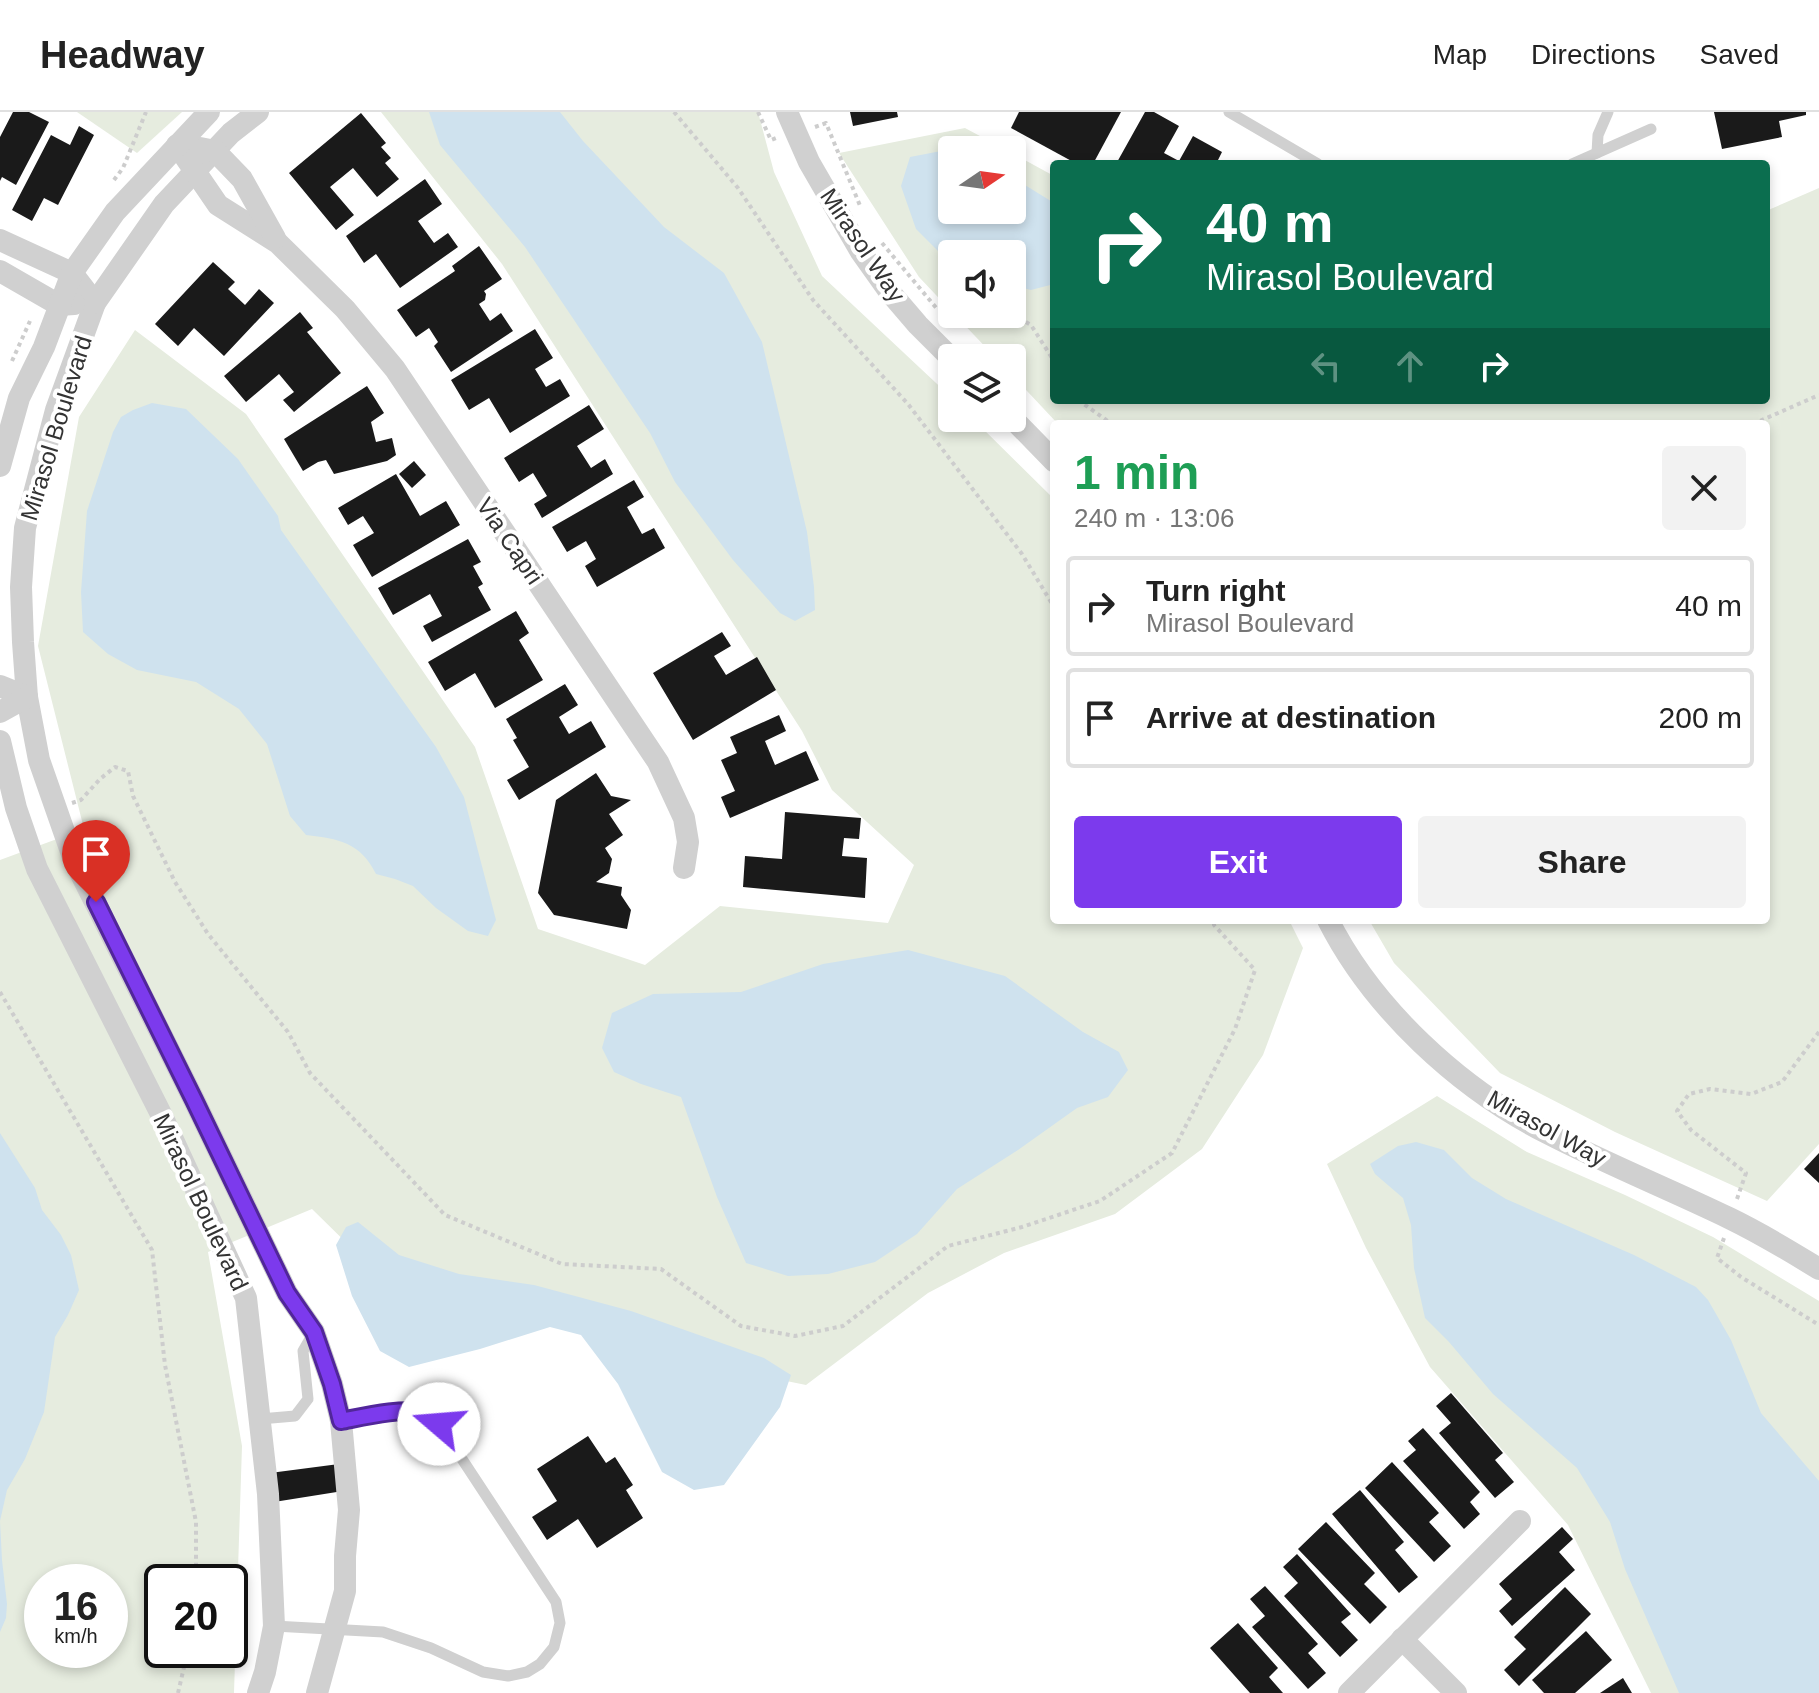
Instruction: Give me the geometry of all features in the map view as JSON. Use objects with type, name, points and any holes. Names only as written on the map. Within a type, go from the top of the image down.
[{"type":"street","name":"Mirasol Boulevard","points":[[0,466],[19,398],[44,347],[72,273],[115,212],[209,112]]},
{"type":"street","name":"Mirasol Boulevard","points":[[258,112],[231,133],[164,204],[95,303],[56,410],[25,528],[21,587],[27,697],[39,760],[74,860],[287,1293],[314,1332],[332,1384],[341,1421],[349,1510],[345,1591],[317,1693]]},
{"type":"street","name":"Mirasol Way","points":[[790,115],[809,162],[861,252],[888,290],[938,345]]},
{"type":"street","points":[[177,145],[215,151]]},
{"type":"street","name":"Via Capri","points":[[177,145],[218,205],[278,243],[345,309],[395,369],[658,762],[684,818],[688,842],[684,868]]},
{"type":"street","name":"Via Capri","points":[[215,151],[242,179],[278,243]]},
{"type":"street","points":[[0,240],[72,273],[95,303]]},
{"type":"street","points":[[0,271],[59,305],[95,303]]},
{"type":"street","points":[[1026,432],[1050,457]]},
{"type":"street","points":[[0,686],[27,697]]},
{"type":"street","points":[[0,712],[27,697]]},
{"type":"street","name":"Mirasol Boulevard","points":[[0,741],[16,808],[37,869],[163,1118],[246,1298],[268,1494],[274,1626],[258,1693]]},
{"type":"street","name":"Mirasol Way","points":[[1330,924],[1358,969],[1393,1013],[1468,1083],[1546,1133],[1730,1219],[1819,1269]]},
{"type":"street","points":[[1349,1693],[1520,1521]]},
{"type":"street","points":[[1402,1639],[1456,1693]]},
{"type":"lane","points":[[1229,112],[1311,160]]},
{"type":"lane","points":[[1597,153],[1598,135],[1608,112]]},
{"type":"lane","points":[[1581,160],[1651,129]]},
{"type":"lane","points":[[260,1419],[295,1416],[308,1399],[303,1351],[314,1332]]},
{"type":"lane","points":[[274,1626],[383,1632],[431,1648],[483,1672],[508,1676],[527,1672],[540,1664],[554,1647],[560,1623],[556,1602],[439,1424],[427,1414],[415,1412],[386,1413],[341,1421]]},
{"type":"path","points":[[674,112],[738,188],[813,300],[908,404],[1022,554],[1050,600]]},
{"type":"path","points":[[1026,322],[1050,355]]},
{"type":"path","points":[[1762,420],[1819,395]]},
{"type":"path","points":[[1084,404],[1106,420]]},
{"type":"path","points":[[55,810],[81,800],[115,767],[128,771],[133,796],[175,882],[208,934],[288,1032],[310,1073],[445,1215],[562,1264],[661,1269],[741,1326],[795,1336],[843,1326],[948,1246],[1022,1227],[1100,1201],[1172,1153],[1235,1029],[1255,970],[1214,924]]},
{"type":"path","points":[[0,992],[152,1250],[165,1365],[196,1522],[196,1564]]},
{"type":"path","points":[[1819,1032],[1782,1082],[1751,1094],[1710,1089],[1689,1094],[1677,1111],[1691,1130],[1746,1173],[1717,1258],[1741,1277],[1819,1325]]},
{"type":"path","points":[[178,1693],[184,1668]]},
{"type":"shaded area","points":[[77,112],[182,112],[137,153]]},
{"type":"shaded area","points":[[381,112],[758,112],[774,172],[822,276],[938,385],[938,432],[986,432],[1050,495],[1050,924],[1291,924],[1303,948],[1263,1055],[1202,1149],[1115,1214],[1004,1253],[928,1293],[806,1385],[723,1368],[369,1265],[312,1209],[208,1252],[242,1446],[238,1564],[144,1564],[144,1668],[235,1668],[234,1693],[0,1693],[0,860],[84,829],[38,646],[79,417],[135,330],[246,414],[475,747],[538,929],[645,965],[720,906],[888,923],[914,865],[832,790],[802,731],[502,264]]},
{"type":"shaded area","points":[[965,128],[980,136],[938,136],[938,224],[1026,224],[1026,161],[1050,174],[1050,404],[1770,404],[1770,209],[1819,188],[1819,1144],[1767,1201],[1615,1132],[1500,1073],[1394,963],[1371,924],[1770,924],[1770,420],[1054,420],[1026,390],[1026,344],[983,344],[967,328],[1026,328],[1026,240],[938,240],[938,297],[919,277],[839,153]]},
{"type":"shaded area","points":[[1437,1096],[1527,1152],[1713,1237],[1819,1301],[1819,1693],[1651,1693],[1568,1525],[1430,1367],[1366,1248],[1327,1164]]},
{"type":"water","points":[[429,112],[560,112],[664,227],[724,273],[762,342],[807,532],[815,610],[795,621],[780,613],[733,560],[675,482],[650,433],[525,247],[440,145]]},
{"type":"water","points":[[938,152],[938,224],[1026,224],[1026,186],[1050,201],[1050,285],[1026,289],[1026,240],[938,240],[938,251],[916,229],[901,186],[910,157]]},
{"type":"water","points":[[152,403],[186,409],[238,459],[278,516],[281,530],[436,747],[464,797],[496,920],[488,936],[468,931],[436,908],[413,886],[376,874],[363,855],[347,844],[306,835],[290,816],[267,744],[239,709],[196,682],[137,670],[108,654],[83,632],[81,592],[87,511],[113,432],[121,417]]},
{"type":"water","points":[[908,950],[1005,976],[1083,1032],[1119,1052],[1128,1070],[1108,1097],[1077,1108],[957,1189],[917,1234],[875,1262],[828,1274],[788,1276],[746,1263],[717,1197],[681,1097],[614,1072],[602,1048],[612,1013],[653,994],[741,992],[823,964]]},
{"type":"water","points":[[0,1133],[35,1188],[42,1210],[61,1235],[71,1255],[79,1290],[55,1337],[44,1412],[25,1459],[7,1490],[0,1521]]},
{"type":"water","points":[[1416,1142],[1444,1150],[1472,1178],[1506,1199],[1634,1255],[1696,1287],[1708,1300],[1731,1340],[1761,1413],[1819,1481],[1819,1693],[1679,1693],[1625,1569],[1610,1522],[1577,1468],[1493,1394],[1425,1318],[1414,1268],[1411,1225],[1403,1198],[1375,1174],[1370,1164],[1398,1146]]},
{"type":"water","points":[[358,1222],[399,1255],[459,1274],[534,1285],[631,1311],[764,1358],[791,1375],[780,1407],[724,1485],[694,1490],[662,1472],[618,1384],[581,1335],[550,1327],[409,1367],[380,1351],[352,1296],[336,1245],[346,1227]]},
{"type":"water","points":[[0,1521],[7,1604],[6,1618],[0,1632]]},
{"type":"building","points":[[13,112],[29,112],[49,122],[16,185],[2,177],[0,181],[0,137]]},
{"type":"building","points":[[850,112],[897,112],[898,117],[853,126]]},
{"type":"building","points":[[1019,112],[1121,112],[1095,160],[1070,160],[1011,128]]},
{"type":"building","points":[[1145,112],[1154,112],[1179,126],[1164,153],[1177,160],[1118,160]]},
{"type":"building","points":[[1714,112],[1806,112],[1806,115],[1779,121],[1782,137],[1722,149]]},
{"type":"building","points":[[361,113],[386,143],[381,147],[391,158],[385,163],[399,179],[377,197],[353,168],[330,187],[354,215],[336,230],[289,173]]},
{"type":"building","points":[[79,126],[94,135],[58,205],[44,198],[32,221],[12,210],[51,135],[70,145]]},
{"type":"building","points":[[1193,136],[1222,152],[1218,160],[1180,160]]},
{"type":"building","points":[[425,179],[442,204],[418,221],[434,243],[448,233],[458,247],[400,288],[376,254],[364,263],[346,236]]},
{"type":"building","points":[[479,246],[502,279],[484,291],[485,300],[479,304],[490,321],[501,313],[513,331],[451,372],[434,346],[438,342],[429,328],[416,337],[397,310],[455,271],[452,266]]},
{"type":"building","points":[[213,262],[235,282],[228,289],[245,305],[259,289],[274,303],[224,356],[194,328],[178,346],[155,324]]},
{"type":"building","points":[[300,312],[313,328],[307,332],[341,373],[294,412],[283,400],[294,392],[279,374],[246,402],[224,376]]},
{"type":"building","points":[[535,329],[553,358],[535,369],[546,387],[560,379],[570,396],[510,433],[489,398],[469,410],[451,380]]},
{"type":"building","points":[[367,386],[384,413],[371,422],[376,442],[392,438],[396,455],[387,461],[334,474],[326,460],[303,471],[284,439]]},
{"type":"building","points":[[589,405],[604,429],[577,446],[591,468],[605,459],[613,474],[542,518],[534,504],[547,496],[533,473],[519,482],[504,458]]},
{"type":"building","points":[[414,461],[426,475],[412,488],[399,474]]},
{"type":"building","points":[[396,474],[420,516],[446,501],[460,525],[372,577],[353,545],[374,533],[363,516],[348,525],[338,508]]},
{"type":"building","points":[[634,480],[644,497],[627,507],[642,534],[654,528],[665,548],[597,587],[585,566],[596,559],[586,541],[567,552],[552,527]]},
{"type":"building","points":[[468,539],[481,562],[473,566],[483,584],[478,587],[491,610],[432,642],[423,626],[442,616],[430,594],[393,615],[378,588]]},
{"type":"building","points":[[516,611],[529,633],[519,640],[543,680],[495,708],[475,673],[445,691],[428,662]]},
{"type":"building","points":[[722,632],[731,646],[714,656],[726,675],[757,657],[776,690],[693,740],[653,673]]},
{"type":"building","points":[[565,684],[578,705],[559,717],[569,734],[591,721],[606,747],[519,800],[507,780],[529,767],[513,740],[517,738],[506,719]]},
{"type":"building","points":[[779,715],[786,731],[765,741],[775,765],[806,751],[819,780],[730,818],[721,797],[735,791],[721,760],[737,753],[730,737]]},
{"type":"building","points":[[596,773],[611,796],[631,800],[609,814],[623,835],[605,848],[612,859],[609,873],[596,882],[622,887],[621,895],[631,910],[627,929],[554,915],[538,893],[556,800]]},
{"type":"building","points":[[785,812],[861,818],[859,839],[844,838],[842,856],[867,858],[865,898],[743,887],[745,856],[782,859]]},
{"type":"building","points":[[1819,1153],[1819,1183],[1804,1169]]},
{"type":"building","points":[[1451,1393],[1503,1453],[1495,1460],[1514,1482],[1495,1498],[1439,1433],[1451,1423],[1436,1406]]},
{"type":"building","points":[[1423,1428],[1480,1492],[1470,1502],[1480,1514],[1464,1529],[1403,1461],[1416,1450],[1408,1441]]},
{"type":"building","points":[[588,1436],[606,1463],[615,1457],[633,1485],[626,1490],[643,1518],[597,1548],[578,1519],[547,1540],[532,1517],[557,1501],[537,1469]]},
{"type":"building","points":[[1392,1462],[1439,1513],[1429,1522],[1451,1546],[1434,1562],[1365,1488]]},
{"type":"building","points":[[339,1464],[343,1491],[274,1502],[270,1473]]},
{"type":"building","points":[[1360,1490],[1404,1542],[1395,1550],[1418,1577],[1399,1593],[1332,1514]]},
{"type":"building","points":[[1326,1522],[1375,1573],[1364,1584],[1387,1607],[1370,1624],[1298,1549]]},
{"type":"building","points":[[1562,1527],[1573,1539],[1559,1552],[1575,1570],[1512,1626],[1499,1611],[1512,1599],[1499,1584]]},
{"type":"building","points":[[1297,1554],[1351,1614],[1341,1622],[1358,1640],[1340,1657],[1284,1596],[1298,1583],[1283,1567]]},
{"type":"building","points":[[1265,1586],[1318,1644],[1308,1653],[1326,1673],[1308,1689],[1252,1627],[1265,1616],[1250,1599]]},
{"type":"building","points":[[1565,1587],[1591,1614],[1519,1686],[1504,1670],[1526,1649],[1514,1637]]},
{"type":"building","points":[[1238,1623],[1278,1668],[1269,1677],[1283,1693],[1250,1693],[1210,1648]]},
{"type":"building","points":[[1586,1631],[1612,1660],[1575,1693],[1544,1693],[1532,1680]]},
{"type":"building","points":[[1623,1678],[1632,1693],[1600,1693]]},
{"type":"route","points":[[96,902],[287,1293],[314,1332],[341,1421],[386,1413],[415,1412],[427,1414],[439,1424]]}]
